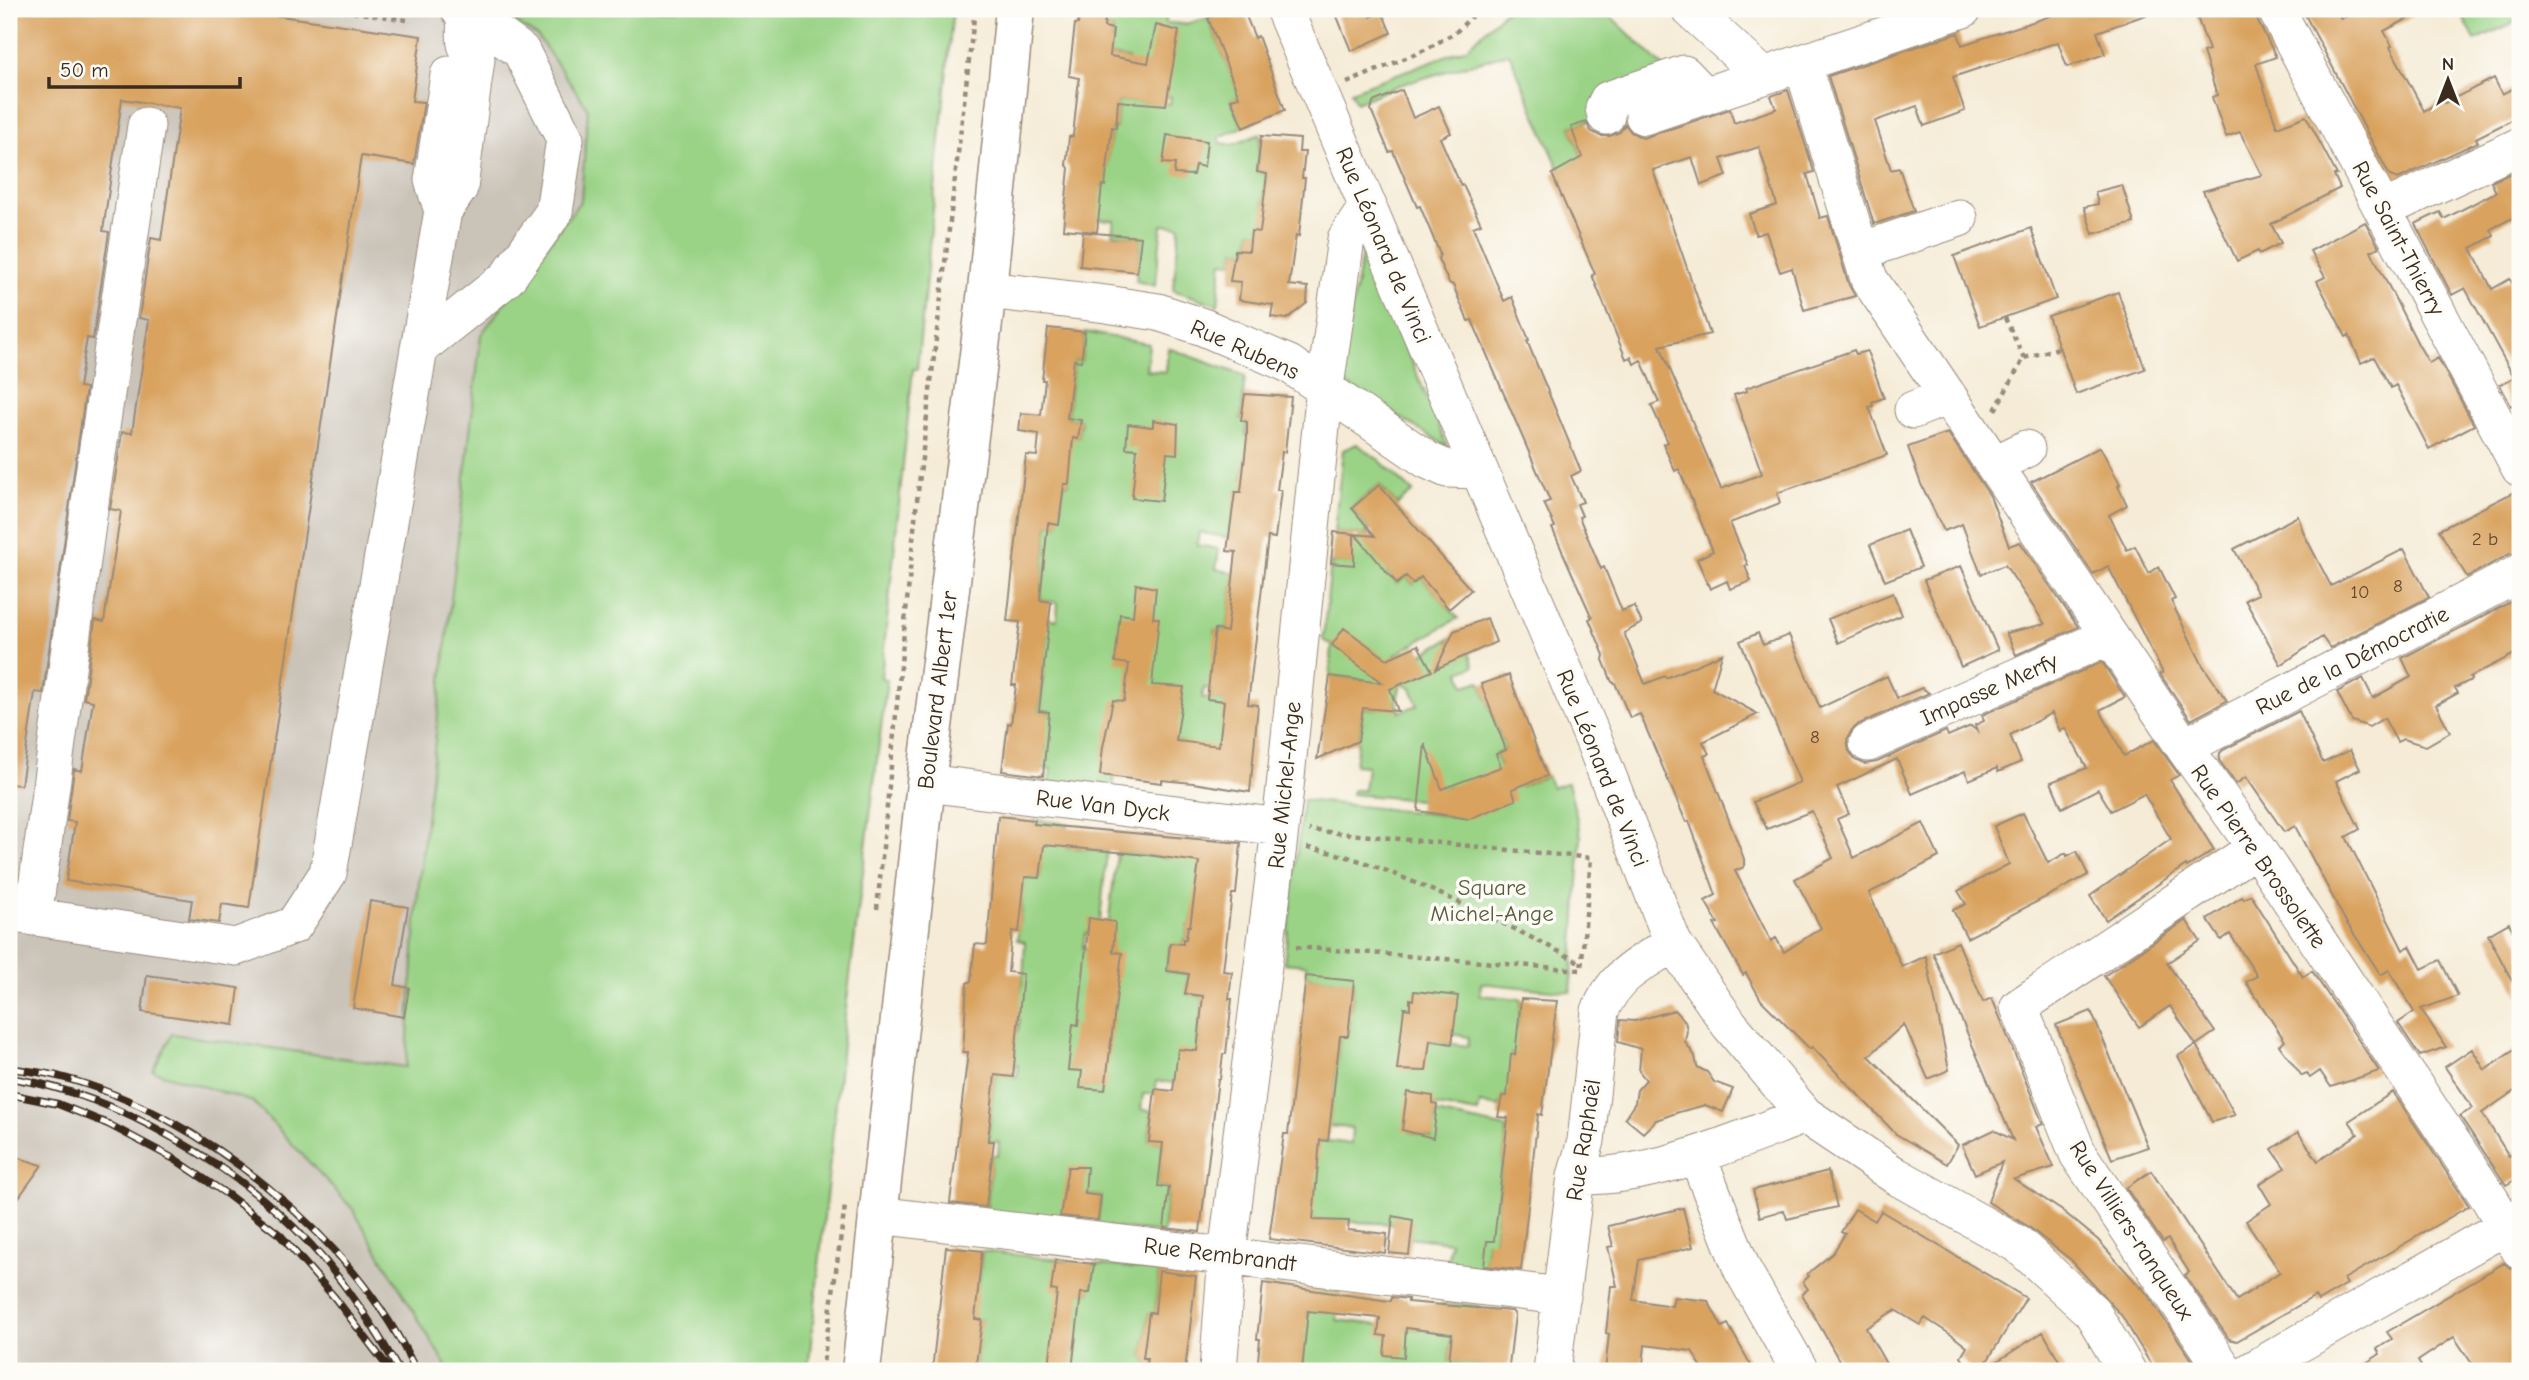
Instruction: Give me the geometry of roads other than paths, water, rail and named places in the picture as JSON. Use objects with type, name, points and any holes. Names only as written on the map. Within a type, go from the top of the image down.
[{"type":"main road","name":"Boulevard Albert 1er","points":[[861,1371],[861,1207],[926,783],[987,290],[1015,9]]},
{"type":"street","name":"Rue Léonard de Vinci","points":[[1284,9],[1594,741],[1673,943],[1729,1024],[1805,1115],[1896,1175],[2020,1245],[2092,1312],[2127,1371]]},
{"type":"street","points":[[1690,9],[1763,76]]},
{"type":"street","points":[[1606,116],[1604,108],[1608,100],[1763,76],[1963,9]]},
{"type":"street","name":"Rue Saint-Thierry","points":[[2276,9],[2520,468]]},
{"type":"street","points":[[146,126],[92,488],[21,915],[236,947],[294,925],[328,873],[419,348],[443,212],[433,180],[451,60],[463,21],[521,51],[565,139],[554,212],[547,223],[507,278],[419,348]]},
{"type":"street","name":"Rue Pierre Brossolette","points":[[1802,63],[1869,279],[1873,311],[1948,397],[1972,432],[2010,457],[2109,636],[2515,1231]]},
{"type":"street","points":[[1644,116],[1694,85]]},
{"type":"street","points":[[2384,209],[2520,146]]},
{"type":"street","name":"Rue Michel-Ange","points":[[1218,1371],[1227,1255],[1280,827],[1325,387],[1346,239],[1368,206]]},
{"type":"street","points":[[1863,259],[1961,230]]},
{"type":"street","name":"Rue Rubens","points":[[987,290],[1158,313],[1238,341],[1289,364],[1427,460],[1447,470],[1478,470]]},
{"type":"street","points":[[1913,411],[1948,397]]},
{"type":"street","name":"Rue de la Démocratie","points":[[2184,747],[2520,573]]},
{"type":"street","name":"Impasse Merfy","points":[[1868,743],[2109,636]]},
{"type":"street","name":"Rue Van Dyck","points":[[926,783],[1280,827]]},
{"type":"street","name":"Rue Villiers-ranqueux","points":[[2232,1368],[2078,1154],[2019,1007],[2256,848]]},
{"type":"street","name":"Rue Raphaël","points":[[1552,1371],[1576,1176],[1586,1141],[1600,1011],[1609,991],[1624,974],[1673,943]]},
{"type":"street","points":[[1576,1176],[1636,1170],[1697,1155],[1805,1115]]},
{"type":"street","points":[[1697,1155],[1742,1269],[1800,1371]]},
{"type":"street","name":"Rue Rembrandt","points":[[861,1207],[1562,1296]]},
{"type":"street","points":[[2232,1368],[2515,1231]]},
{"type":"railway","points":[[9,1068],[55,1075],[114,1095],[167,1120],[219,1151],[268,1188],[314,1229],[355,1274],[389,1322],[416,1371]]},
{"type":"railway","points":[[16,1079],[55,1088],[136,1118],[213,1162],[249,1188],[323,1259],[358,1305],[399,1371]]},
{"type":"railway","points":[[9,1094],[58,1104],[108,1124],[176,1160],[228,1195],[280,1235],[335,1298],[387,1366]]},
{"type":"park label","name":"Square Michel-Ange","points":[[1492,900]]}]
